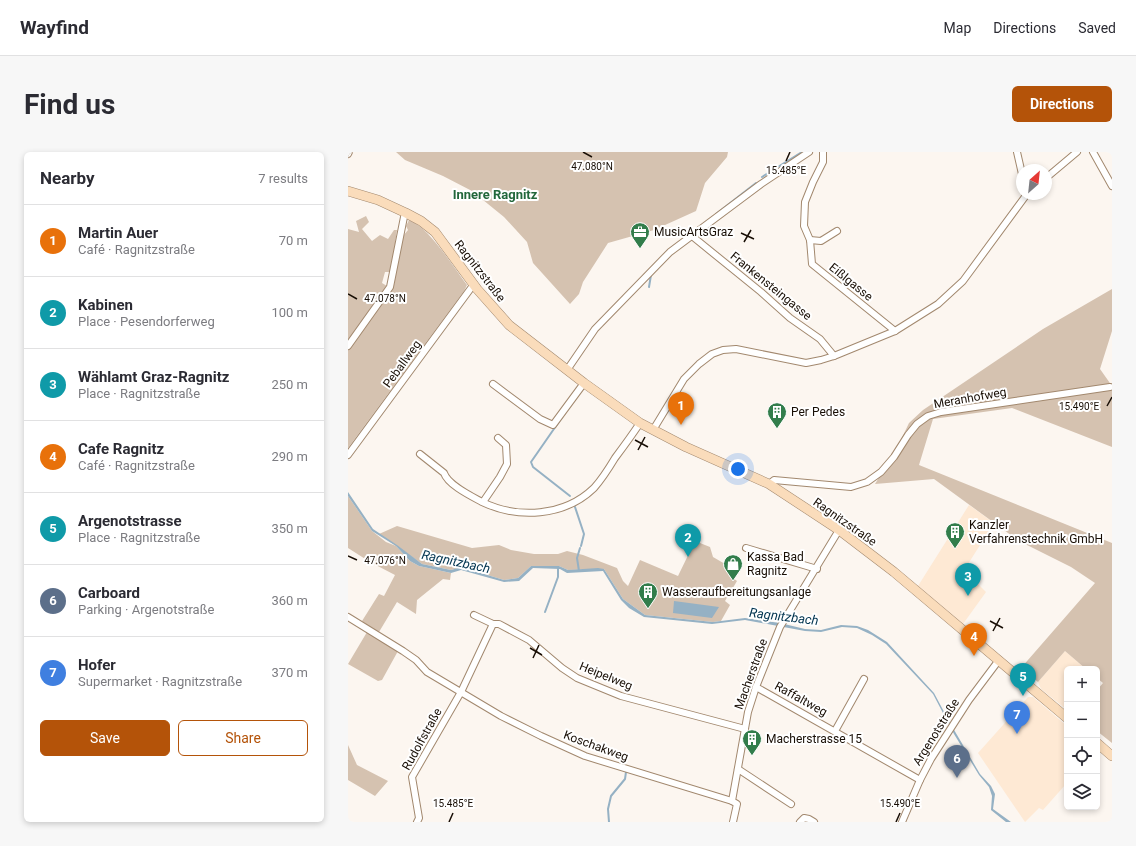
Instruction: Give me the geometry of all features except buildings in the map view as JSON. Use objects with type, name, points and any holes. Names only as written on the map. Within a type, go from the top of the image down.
[{"type":"main road","name":"Ragnitzstraße","points":[[348,191],[378,200],[406,213],[435,232],[474,284],[509,325],[567,370],[640,423],[694,450],[769,484],[839,530],[888,567],[1064,715]]},
{"type":"main road","points":[[1100,746],[1112,756]]},
{"type":"street","points":[[567,370],[595,329],[670,252],[761,184],[809,152]]},
{"type":"street","name":"Eißlgasse","points":[[823,152],[823,162],[805,202],[804,226],[810,240],[812,264],[895,331]]},
{"type":"street","points":[[1018,152],[1020,164]]},
{"type":"street","points":[[1052,173],[1077,152]]},
{"type":"street","points":[[1093,152],[1112,186]]},
{"type":"street","points":[[653,430],[684,379],[698,364],[712,354],[723,350],[736,349],[806,363],[834,356],[895,331],[938,304],[963,281],[1023,200]]},
{"type":"street","points":[[348,346],[390,287],[406,213]]},
{"type":"street","points":[[810,240],[821,241],[837,232]]},
{"type":"street","name":"Frankensteingasse","points":[[692,236],[761,292],[790,318],[820,339],[834,356]]},
{"type":"street","name":"Peballweg","points":[[348,455],[474,284]]},
{"type":"street","points":[[493,384],[540,419],[553,425],[584,383]]},
{"type":"street","name":"Meranhofweg","points":[[769,484],[774,480],[851,487],[867,482],[881,472],[894,457],[916,424],[928,416],[941,412],[1110,387]]},
{"type":"street","points":[[420,454],[444,473],[446,478],[451,483],[483,502],[505,510],[529,513],[548,511],[571,504],[586,494],[598,482],[640,423]]},
{"type":"street","points":[[483,502],[507,464],[506,445],[498,438]]},
{"type":"street","name":"Macherstraße","points":[[734,822],[737,804],[732,801],[744,730],[756,687],[780,627],[839,530]]},
{"type":"street","points":[[746,548],[817,568]]},
{"type":"street","name":"Heipelweg","points":[[474,615],[493,624],[499,624],[529,640],[562,668],[577,678],[621,696],[744,730]]},
{"type":"street","name":"Koschakweg","points":[[348,617],[403,650],[416,660],[427,672],[501,716],[585,756],[732,801]]},
{"type":"street","points":[[461,692],[493,624]]},
{"type":"street","name":"Argenotstraße","points":[[902,822],[920,780],[948,733],[969,700],[999,660]]},
{"type":"street","name":"Raffaltweg","points":[[835,731],[864,679]]},
{"type":"street","name":"Raffaltweg","points":[[756,687],[920,780]]},
{"type":"street","name":"Rudolfstraße","points":[[417,822],[419,818],[412,777],[461,692]]},
{"type":"street","points":[[738,769],[792,804]]},
{"type":"street","points":[[800,822],[804,818],[814,822]]},
{"type":"shaded area","points":[[396,152],[728,152],[727,157],[705,183],[696,211],[654,230],[608,243],[583,282],[579,294],[570,304],[533,263],[527,242],[504,217],[472,191],[443,176],[405,160]]},
{"type":"shaded area","points":[[366,216],[369,222],[362,229],[372,241],[380,235],[388,239],[394,230],[397,230],[391,272],[385,272],[382,283],[387,286],[348,340],[348,229],[359,232],[356,221]]},
{"type":"shaded area","points":[[409,220],[417,224],[433,239],[467,285],[348,448],[348,350],[394,285],[403,236],[408,230],[406,226]]},
{"type":"shaded area","points":[[1112,289],[1112,331],[1100,369],[1112,386],[1112,447],[1012,408],[933,419],[919,465],[1112,543],[1112,743],[1100,733],[1100,686],[1103,683],[1100,680],[1100,666],[1082,666],[1065,651],[1038,682],[1021,668],[1095,583],[1071,567],[1019,541],[934,479],[875,484],[897,448],[909,423],[923,410],[1043,329]]},
{"type":"shaded area","points":[[348,496],[372,531],[386,542],[396,546],[410,561],[419,566],[451,573],[450,580],[443,579],[417,600],[416,614],[397,602],[376,637],[398,651],[382,680],[378,681],[348,664],[370,627],[362,621],[379,594],[384,596],[395,575],[348,548]]},
{"type":"shaded area","points":[[969,505],[994,523],[968,564],[969,575],[986,592],[963,624],[918,586]]},
{"type":"shaded area","points":[[397,526],[472,548],[499,545],[511,550],[534,554],[558,554],[567,551],[583,555],[617,568],[623,581],[628,586],[640,560],[678,576],[695,541],[710,547],[713,557],[732,568],[729,576],[737,581],[725,601],[730,605],[721,621],[713,622],[645,615],[623,599],[604,569],[568,570],[559,566],[531,566],[518,578],[504,580],[461,567],[451,570],[422,564],[379,534]]},
{"type":"shaded area","points":[[1065,651],[1082,666],[1064,666],[1064,708],[1041,689],[1038,682]]},
{"type":"shaded area","points":[[1028,697],[1033,697],[1064,723],[1064,786],[1043,810],[1039,808],[1025,822],[978,753]]},
{"type":"shaded area","points":[[348,745],[357,765],[388,781],[375,796],[348,780]]},
{"type":"shaded area","points":[[923,745],[929,748],[921,762],[915,759]]},
{"type":"water","name":"Ragnitzbach","points":[[348,492],[373,529],[422,564],[451,570],[461,567],[504,580],[518,578],[531,566],[559,566],[568,570],[598,568],[604,569],[623,599],[645,615],[713,622],[745,618],[780,623],[805,629],[821,630],[841,625],[857,626],[868,630],[887,642],[934,693],[980,774],[991,786],[995,794],[993,809],[1011,822],[1006,822],[991,810],[992,796],[989,787],[979,775],[954,734],[933,694],[886,644],[872,635],[857,628],[842,627],[821,632],[805,631],[745,620],[712,624],[644,617],[629,608],[621,600],[603,571],[567,573],[560,569],[533,568],[519,581],[504,582],[461,570],[451,573],[419,566],[410,561],[396,546],[372,531],[348,496]]},
{"type":"water","points":[[674,601],[719,607],[712,618],[673,613]]},
{"type":"waterway","points":[[762,177],[802,152]]},
{"type":"waterway","points":[[716,214],[756,183]]},
{"type":"waterway","points":[[649,287],[651,275]]},
{"type":"waterway","points":[[565,413],[531,462],[533,467],[570,496]]},
{"type":"waterway","points":[[575,507],[584,534],[581,546]]},
{"type":"waterway","points":[[579,571],[577,558],[580,548]]},
{"type":"waterway","points":[[545,612],[558,577],[558,567]]},
{"type":"waterway","points":[[609,822],[608,809],[611,796],[625,779],[626,772]]},
{"type":"place","name":"MusicArtsGraz","points":[[640,249]]},
{"type":"place","name":"Martin Auer","points":[[681,425]]},
{"type":"place","name":"Per Pedes","points":[[777,429]]},
{"type":"place","name":"Kanzler Verfahrenstechnik GmbH","points":[[955,549]]},
{"type":"place","name":"Kabinen","points":[[688,557]]},
{"type":"place","name":"Kassa Bad Ragnitz","points":[[733,581]]},
{"type":"place","name":"Wählamt Graz-Ragnitz","points":[[968,596]]},
{"type":"place","name":"Wasseraufbereitungsanlage","points":[[648,609]]},
{"type":"place","name":"Cafe Ragnitz","points":[[974,656]]},
{"type":"place","name":"Argenotstrasse","points":[[1023,696]]},
{"type":"place","name":"Hofer","points":[[1017,734]]},
{"type":"place","name":"Macherstrasse 15","points":[[752,756]]},
{"type":"place","name":"Carboard","points":[[957,778]]},
{"type":"district","name":"Innere Ragnitz","points":[[495,194]]}]
